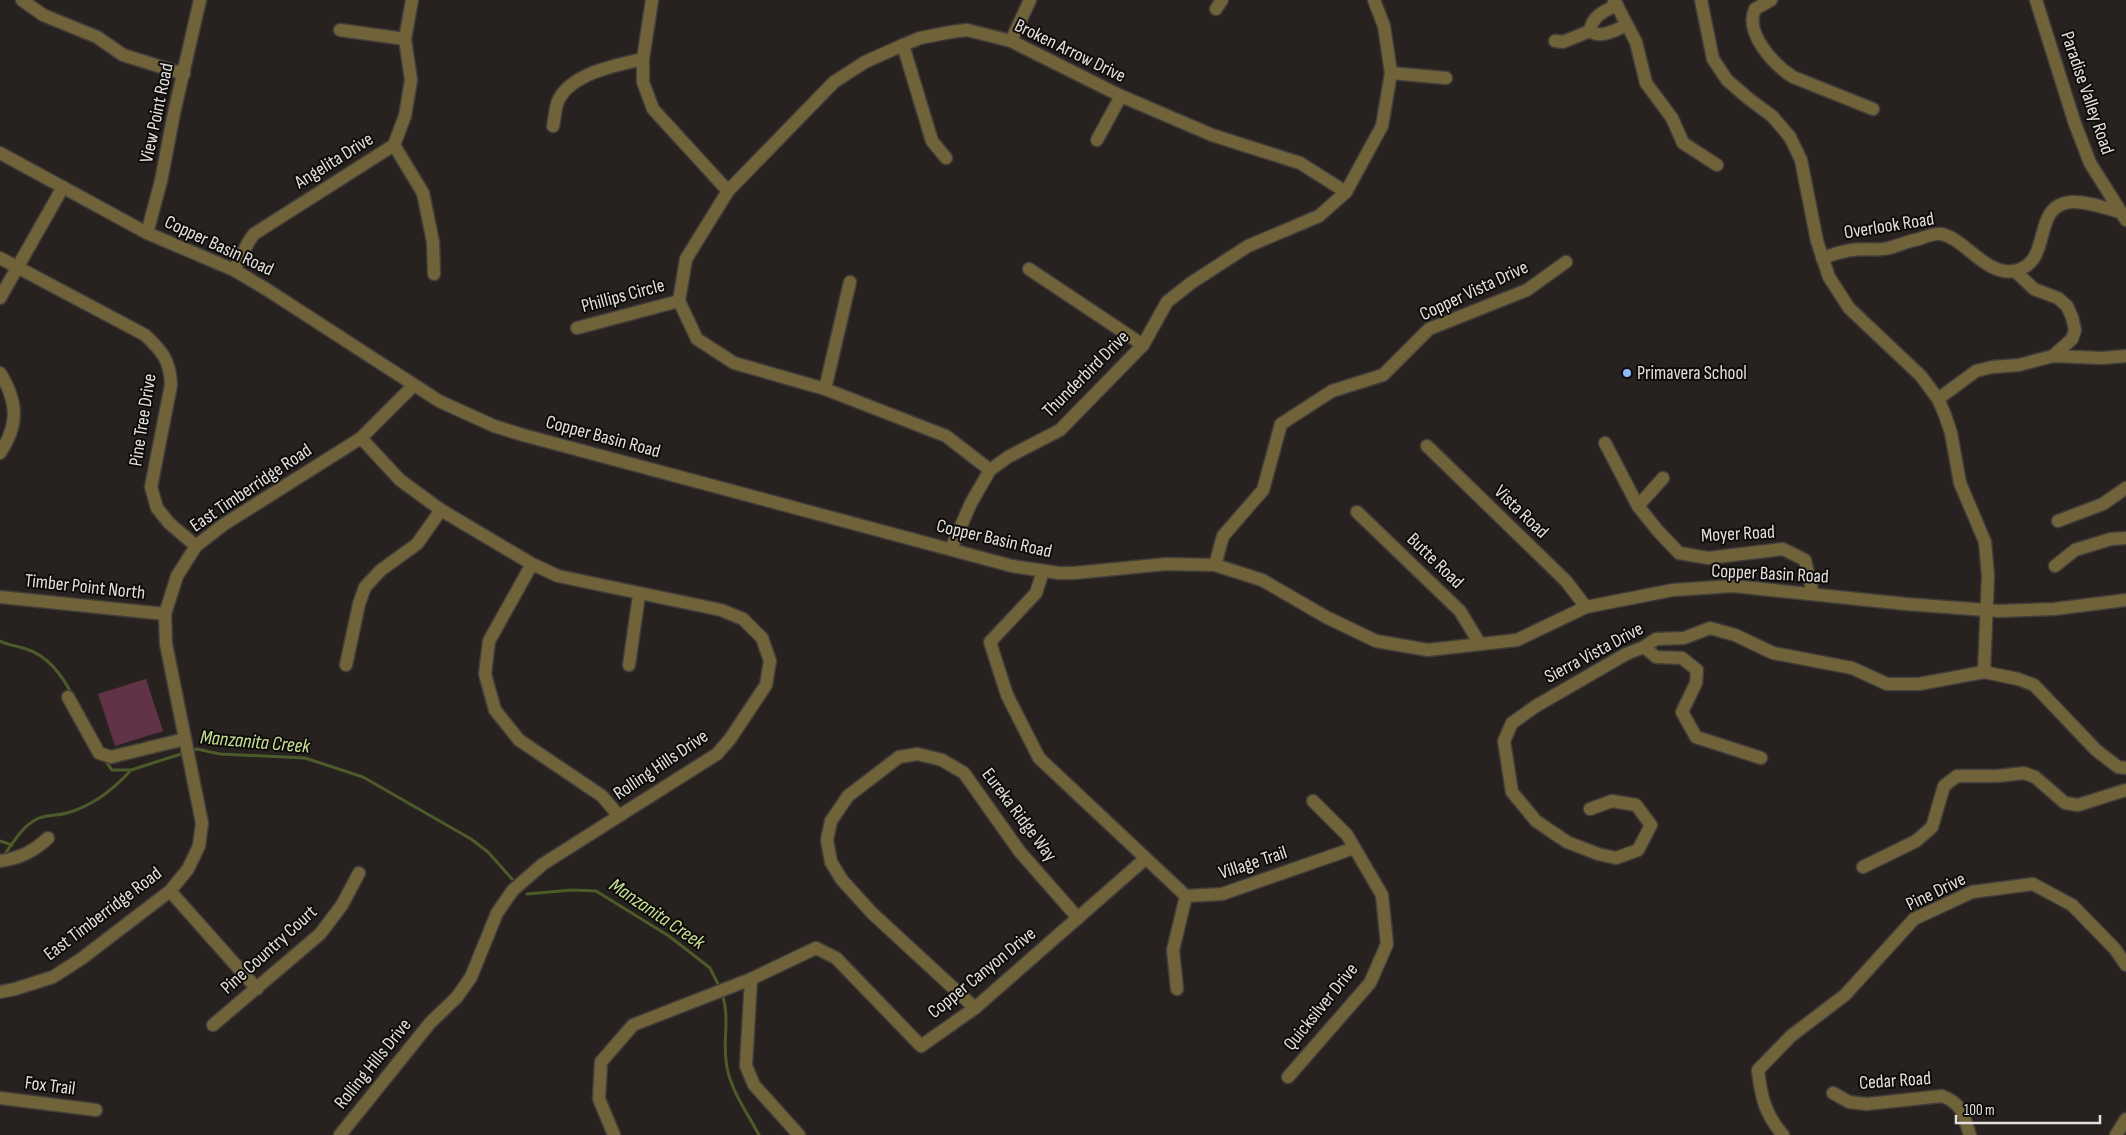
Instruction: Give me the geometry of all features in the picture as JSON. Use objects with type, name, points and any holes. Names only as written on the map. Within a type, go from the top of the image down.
[{"type":"street","points":[[22,0],[43,14],[97,37],[122,55],[184,74]]},
{"type":"street","name":"View Point Road","points":[[147,233],[162,181],[174,113],[200,0]]},
{"type":"street","name":"Angelita Drive","points":[[234,270],[254,234],[394,145],[405,116],[411,80],[406,38],[412,0]]},
{"type":"street","points":[[652,0],[643,59],[644,82],[653,109],[728,191]]},
{"type":"street","points":[[1011,41],[1030,0]]},
{"type":"street","name":"Thunderbird Drive","points":[[951,549],[971,503],[990,470],[1008,457],[1060,430],[1143,345],[1167,302],[1191,283],[1248,246],[1319,216],[1346,192],[1382,126],[1391,73],[1384,26],[1374,0]]},
{"type":"street","points":[[1700,0],[1713,59],[1727,80],[1749,100],[1772,116],[1790,137],[1801,160],[1817,241],[1829,278],[1849,308],[1921,376],[1938,399],[1951,433],[1960,483],[1985,542],[1988,576],[1985,609],[1984,672]]},
{"type":"street","points":[[1771,0],[1755,9],[1752,21],[1759,41],[1770,58],[1781,70],[1793,77],[1873,108]]},
{"type":"street","name":"Paradise Valley Road","points":[[2036,0],[2074,121],[2090,163],[2123,216]]},
{"type":"street","points":[[1590,31],[1591,22],[1616,2],[1636,42],[1646,83],[1672,118],[1684,143],[1717,165]]},
{"type":"street","points":[[1590,31],[1594,34],[1603,35],[1628,25]]},
{"type":"street","points":[[340,30],[406,38]]},
{"type":"street","name":"Broken Arrow Drive","points":[[679,301],[686,259],[728,191],[834,82],[865,62],[920,38],[967,30],[1011,41],[1120,96],[1212,135],[1300,163],[1346,192]]},
{"type":"street","points":[[1555,41],[1563,42],[1590,31]]},
{"type":"street","points":[[903,45],[932,141],[946,158]]},
{"type":"street","points":[[553,126],[559,99],[576,81],[609,67],[643,59]]},
{"type":"street","points":[[1391,73],[1446,78]]},
{"type":"street","points":[[1097,140],[1120,96]]},
{"type":"street","points":[[394,145],[423,193],[433,242],[434,274]]},
{"type":"street","name":"Copper Basin Road","points":[[0,153],[147,233],[234,270],[298,308],[413,386],[468,415],[523,436],[1012,566],[1074,573],[1166,564],[1215,565],[1262,580],[1326,617],[1376,641],[1428,650],[1517,640],[1586,607],[1673,590],[1733,586],[1906,604],[2000,611],[2054,609],[2126,600]]},
{"type":"street","points":[[0,298],[63,187]]},
{"type":"street","points":[[2053,356],[2072,339],[2075,330],[2072,317],[2067,306],[2058,298],[2034,289],[2015,271],[2030,264],[2035,257],[2041,243],[2047,218],[2054,209],[2063,203],[2073,202],[2123,216]]},
{"type":"street","name":"Overlook Road","points":[[1822,258],[1852,250],[1870,251],[1889,248],[1941,234],[1950,238],[1988,265],[2007,272],[2015,271]]},
{"type":"street","name":"Pine Tree Drive","points":[[0,258],[145,335],[161,350],[171,369],[171,385],[151,487],[157,508],[169,523],[196,546]]},
{"type":"street","name":"Copper Vista Drive","points":[[1215,565],[1223,536],[1263,490],[1281,424],[1332,391],[1382,375],[1429,329],[1527,290],[1566,262]]},
{"type":"street","points":[[1029,269],[1143,345]]},
{"type":"street","points":[[825,389],[850,282]]},
{"type":"street","points":[[679,301],[697,339],[734,364],[825,389],[946,436],[990,470]]},
{"type":"street","name":"Phillips Circle","points":[[577,328],[679,301]]},
{"type":"street","points":[[1938,399],[1976,371],[1992,367],[2019,365],[2053,356],[2102,358],[2126,356]]},
{"type":"street","points":[[0,373],[7,384],[16,416],[8,441],[0,453]]},
{"type":"street","name":"East Timberridge Road","points":[[0,992],[53,976],[81,959],[170,891],[188,869],[199,846],[202,823],[166,644],[165,614],[177,576],[196,546],[223,525],[361,438],[413,386]]},
{"type":"street","name":"Rolling Hills Drive","points":[[340,1135],[430,1023],[457,997],[470,977],[497,913],[513,890],[543,864],[717,754],[730,739],[766,685],[770,661],[762,638],[743,619],[721,610],[558,576],[532,564],[441,510],[400,480],[361,438]]},
{"type":"street","name":"Moyer Road","points":[[1605,443],[1638,506],[1679,553],[1708,558],[1783,549],[1805,560],[1813,594]]},
{"type":"street","name":"Vista Road","points":[[1427,446],[1566,581],[1586,607]]},
{"type":"street","points":[[1638,506],[1662,478]]},
{"type":"street","points":[[2058,521],[2103,504],[2126,488]]},
{"type":"street","points":[[346,665],[359,604],[365,587],[381,570],[417,544],[441,510]]},
{"type":"street","name":"Butte Road","points":[[1357,512],[1460,610],[1480,644]]},
{"type":"street","points":[[2055,566],[2075,550],[2111,539],[2126,538]]},
{"type":"street","points":[[532,564],[489,642],[485,674],[495,710],[519,740],[602,796],[619,816]]},
{"type":"street","points":[[1043,571],[1036,593],[990,642],[1008,695],[1039,758],[1186,896],[1173,950],[1177,989]]},
{"type":"street","points":[[629,665],[639,594]]},
{"type":"street","name":"Timber Point North","points":[[0,597],[165,614]]},
{"type":"street","name":"Sierra Vista Drive","points":[[1590,809],[1612,801],[1636,806],[1651,826],[1638,850],[1616,858],[1598,854],[1568,842],[1536,822],[1512,792],[1504,741],[1512,723],[1536,706],[1626,654],[1644,647],[1656,639],[1684,638],[1710,628],[1735,635],[1773,653],[1852,668],[1887,684],[1919,684],[1984,672],[2034,684],[2096,750],[2118,767],[2126,768]]},
{"type":"street","points":[[1644,647],[1656,657],[1682,658],[1696,670],[1696,682],[1682,712],[1696,737],[1761,758]]},
{"type":"street","points":[[68,697],[99,753],[111,757],[186,742]]},
{"type":"street","name":"Eureka Ridge Way","points":[[975,1008],[872,913],[842,880],[830,862],[827,840],[831,821],[848,796],[899,757],[918,754],[942,760],[964,773],[1020,852],[1078,918]]},
{"type":"street","points":[[1863,867],[1916,841],[1932,828],[1944,786],[1957,776],[1997,776],[2024,773],[2035,777],[2065,803],[2078,805],[2126,790]]},
{"type":"street","name":"Quicksilver Drive","points":[[1288,1077],[1370,983],[1387,944],[1382,895],[1347,835],[1313,801]]},
{"type":"street","points":[[0,861],[16,859],[34,851],[48,838]]},
{"type":"street","name":"Village Trail","points":[[1186,896],[1222,894],[1354,848]]},
{"type":"street","name":"Copper Canyon Drive","points":[[614,1135],[599,1099],[601,1062],[633,1025],[751,980],[816,948],[836,958],[921,1046],[975,1008],[1146,859]]},
{"type":"street","name":"Pine Country Court","points":[[213,1026],[320,934],[342,906],[359,872]]},
{"type":"street","name":"Pine Drive","points":[[1784,1135],[1771,1121],[1764,1105],[1761,1097],[1758,1070],[1791,1036],[1845,995],[1914,919],[1972,892],[2033,884],[2072,905],[2115,949],[2126,966]]},
{"type":"street","points":[[170,891],[257,989]]},
{"type":"street","points":[[751,980],[746,1066],[754,1085],[799,1135]]},
{"type":"street","name":"Cedar Road","points":[[1833,1093],[1849,1102],[1867,1104],[1942,1096],[1952,1100],[1961,1109],[1970,1135]]},
{"type":"street","name":"Fox Trail","points":[[0,1098],[96,1110]]},
{"type":"shaded area","points":[[146,679],[163,731],[115,746],[98,694]]},
{"type":"waterway","name":"Manzanita Creek","points":[[0,641],[41,656],[54,667],[72,695]]},
{"type":"waterway","name":"Manzanita Creek","points":[[190,751],[197,749],[220,754],[305,758],[363,777],[471,839],[488,852],[512,879]]},
{"type":"waterway","name":"Manzanita Creek","points":[[104,759],[112,770],[131,770],[184,753]]},
{"type":"waterway","points":[[4,855],[18,835],[31,822],[41,817],[67,813],[85,806],[110,790],[131,770]]},
{"type":"waterway","points":[[0,841],[12,845]]},
{"type":"waterway","name":"Manzanita Creek","points":[[527,894],[572,890],[596,891],[669,936],[710,968],[720,988]]},
{"type":"waterway","name":"Manzanita Creek","points":[[722,994],[726,1010],[725,1052],[730,1080],[759,1135]]},
{"type":"place","name":"Primavera School","points":[[1627,373]]}]
